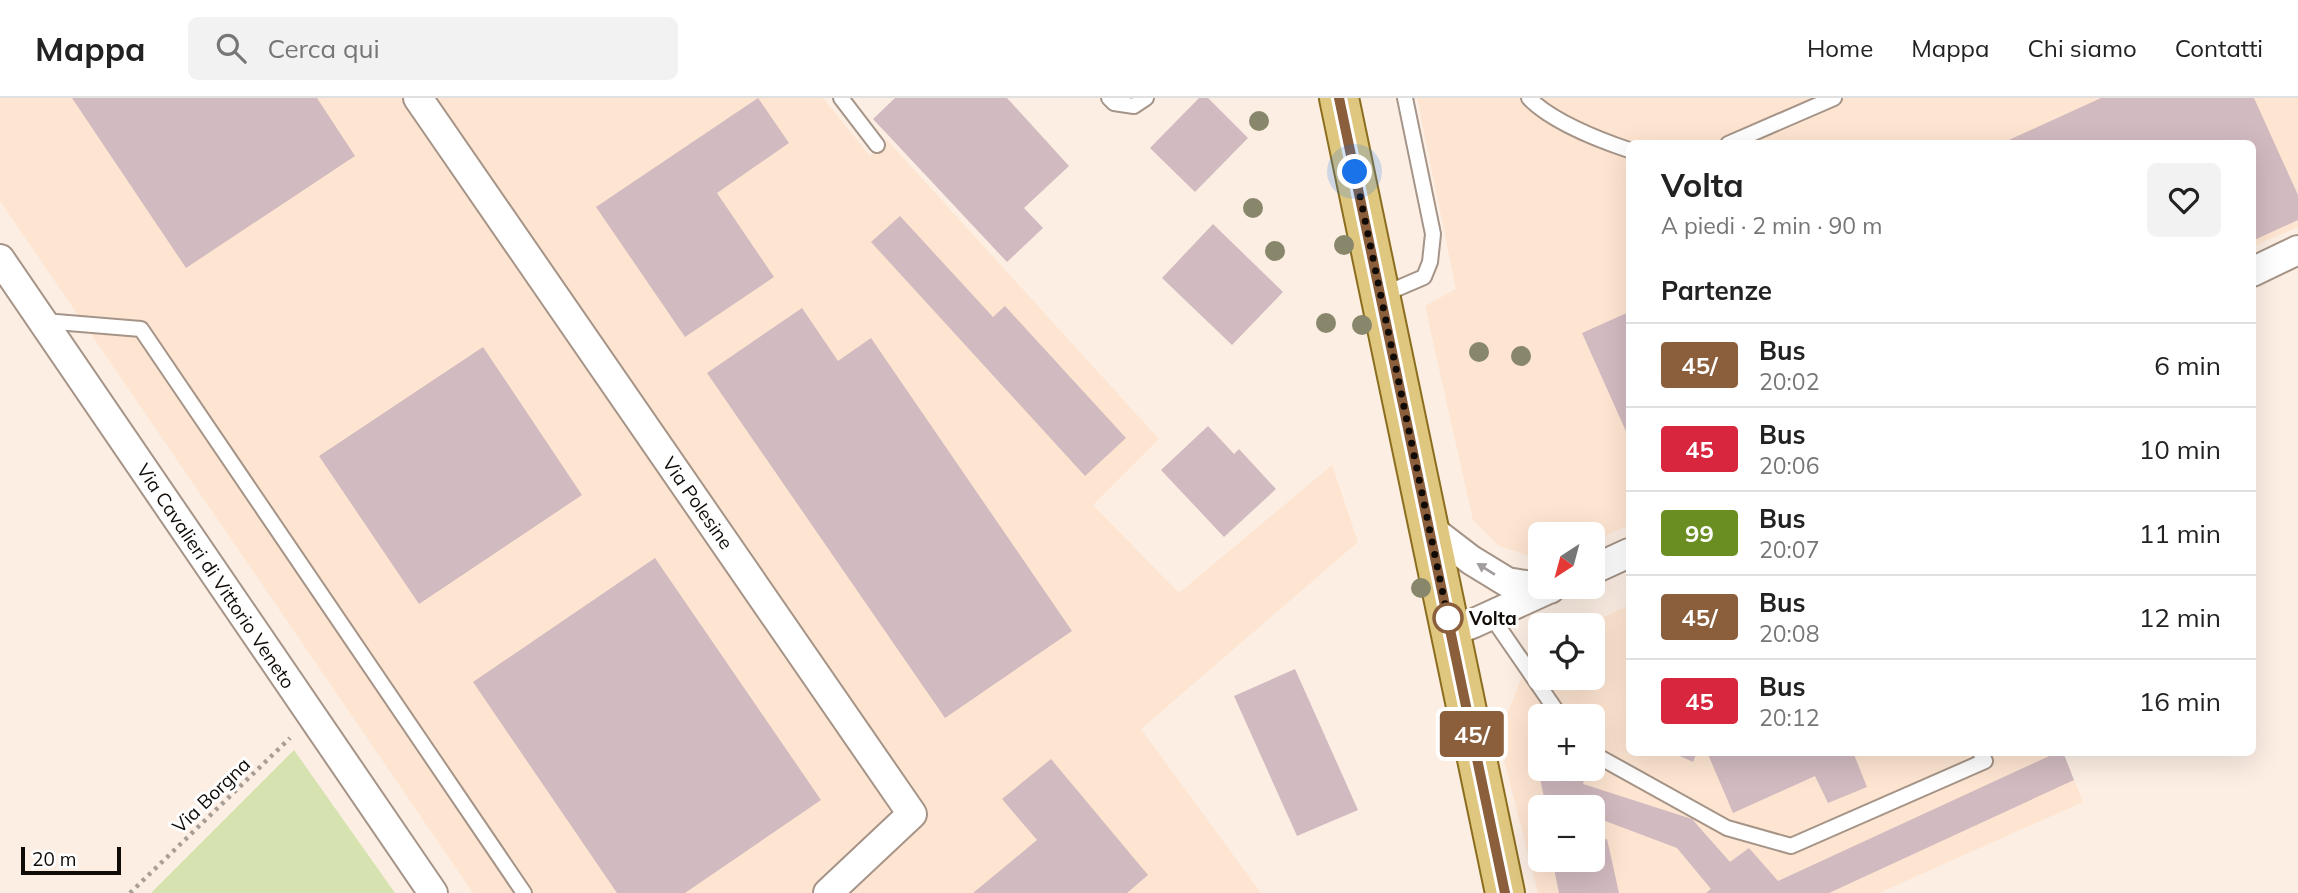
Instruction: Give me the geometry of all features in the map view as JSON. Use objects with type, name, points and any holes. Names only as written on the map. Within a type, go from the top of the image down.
[{"type":"main road","points":[[1339,98],[1505,893]]},
{"type":"street","name":"Via Polesine","points":[[418,98],[912,814],[828,893]]},
{"type":"street","points":[[2256,270],[2298,250]]},
{"type":"street","name":"Via Cavalieri di Vittorio Veneto","points":[[0,259],[433,893]]},
{"type":"street","points":[[1428,527],[1471,560],[1507,582],[1528,585]]},
{"type":"street","points":[[1605,564],[1626,554]]},
{"type":"street","points":[[1451,632],[1529,599]]},
{"type":"lane","points":[[841,98],[877,145]]},
{"type":"lane","points":[[1109,98],[1114,103],[1134,106],[1146,98]]},
{"type":"lane","points":[[1381,296],[1424,277],[1430,262],[1433,234],[1405,98]]},
{"type":"lane","points":[[1529,98],[1571,126],[1626,149]]},
{"type":"lane","points":[[1737,140],[1833,98]]},
{"type":"lane","points":[[42,321],[141,329],[524,893]]},
{"type":"lane","points":[[1491,616],[1552,704]]},
{"type":"lane","points":[[1605,760],[1727,828],[1791,846],[1985,761],[1982,756]]},
{"type":"path","name":"Via Borgna","points":[[130,893],[313,718]]},
{"type":"shaded area","points":[[0,98],[823,98],[870,156],[887,140],[1159,439],[1093,505],[1179,593],[1332,465],[1358,542],[1141,729],[1261,893],[473,893],[0,201]]},
{"type":"shaded area","points":[[1417,98],[2298,98],[2298,227],[2256,245],[2256,140],[1626,140],[1626,526],[1605,536],[1605,522],[1528,522],[1528,555],[1499,546],[1473,520],[1425,306],[1456,289]]},
{"type":"shaded area","points":[[1626,606],[1626,756],[2064,756],[2083,802],[1879,893],[1538,893],[1533,872],[1605,872],[1605,795],[1528,795],[1528,854],[1498,737],[1528,662],[1528,690],[1605,690],[1605,616]]},
{"type":"green space","points":[[294,750],[395,893],[151,893]]},
{"type":"building","points":[[72,98],[317,98],[355,156],[186,268]]},
{"type":"building","points":[[758,98],[789,143],[717,193],[774,277],[685,337],[596,207]]},
{"type":"building","points":[[895,98],[1007,98],[1069,166],[1024,208],[1043,228],[1007,262],[873,119]]},
{"type":"building","points":[[1199,98],[1208,98],[1248,138],[1195,192],[1150,148]]},
{"type":"building","points":[[2101,98],[2254,98],[2298,195],[2298,220],[2256,239],[2256,140],[2009,140]]},
{"type":"building","points":[[900,216],[993,317],[1005,306],[1126,438],[1085,476],[871,242]]},
{"type":"building","points":[[1213,224],[1283,292],[1232,345],[1162,278]]},
{"type":"building","points":[[802,308],[838,361],[871,338],[1072,631],[945,718],[707,373]]},
{"type":"building","points":[[1626,313],[1626,431],[1582,333]]},
{"type":"building","points":[[483,347],[582,495],[419,604],[319,456]]},
{"type":"building","points":[[1208,426],[1234,454],[1239,449],[1276,489],[1224,537],[1161,470]]},
{"type":"building","points":[[655,558],[821,800],[685,893],[617,893],[473,682]]},
{"type":"building","points":[[1295,669],[1358,810],[1297,836],[1234,696]]},
{"type":"building","points":[[1680,756],[1695,756],[1693,762]]},
{"type":"building","points":[[1709,756],[1855,756],[1867,787],[1828,803],[1815,776],[1733,813]]},
{"type":"building","points":[[2049,756],[2065,756],[2074,780],[1829,893],[1706,893],[1711,889],[1677,848],[1605,821],[1605,795],[1544,795],[1541,781],[1584,781],[1583,784],[1692,819],[1730,862],[1749,848],[1778,881]]},
{"type":"building","points":[[1051,759],[1148,875],[1127,893],[973,893],[1037,840],[1002,799]]},
{"type":"building","points":[[1605,839],[1619,893],[1559,893],[1555,872],[1605,872]]},
{"type":"bus line","name":"45/","points":[[1339,98],[1505,893]]},
{"type":"place","name":"Volta","points":[[1448,618]]},
{"type":"route","points":[[1355,172],[1448,618]]}]
